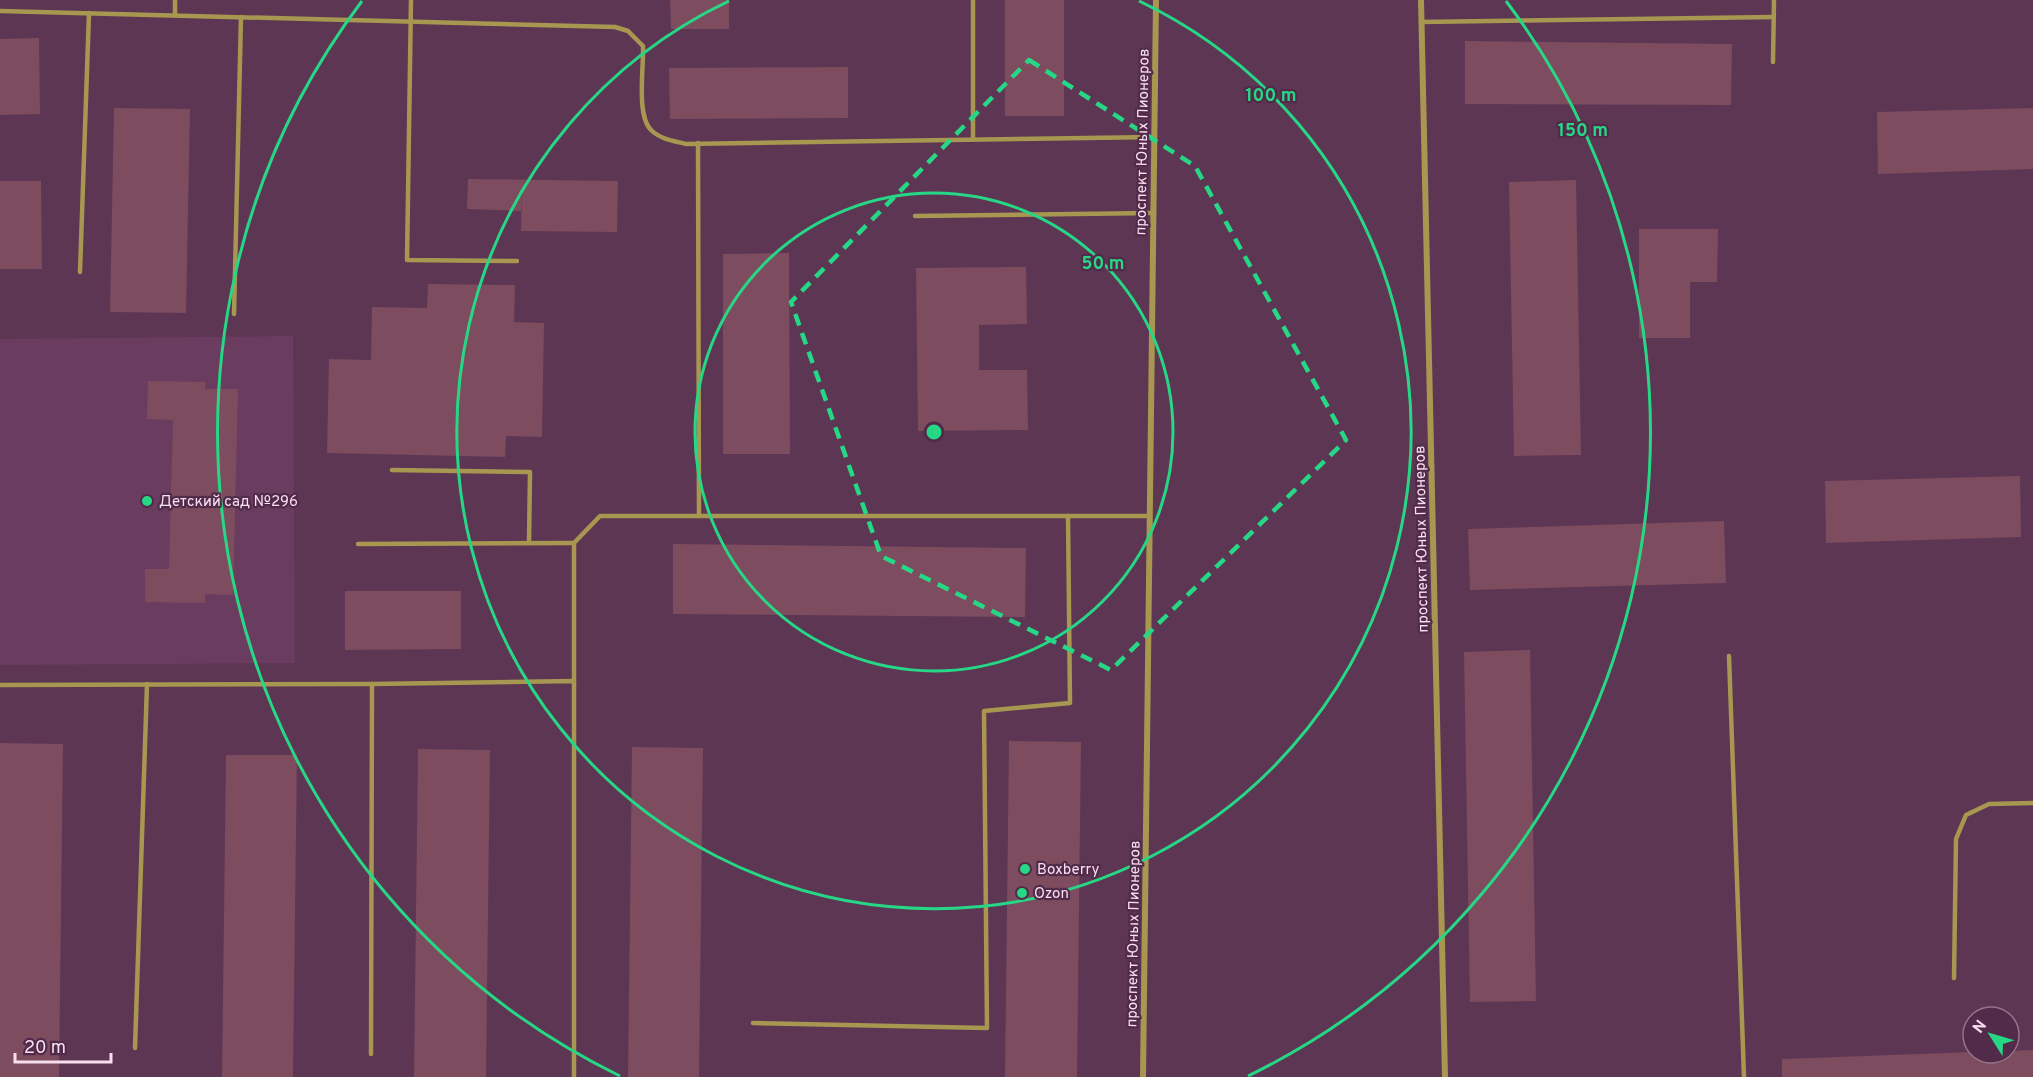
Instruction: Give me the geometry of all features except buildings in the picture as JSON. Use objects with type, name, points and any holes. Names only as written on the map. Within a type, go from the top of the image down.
[{"type":"street","name":"проспект Юных Пионеров","points":[[1143,1077],[1156,0]]},
{"type":"street","name":"проспект Юных Пионеров","points":[[1421,0],[1445,1077]]},
{"type":"lane","points":[[175,0],[175,15]]},
{"type":"lane","points":[[411,0],[407,260],[517,261]]},
{"type":"lane","points":[[973,0],[973,139]]},
{"type":"lane","points":[[1773,62],[1774,0]]},
{"type":"lane","points":[[0,11],[615,27],[628,31],[643,46],[642,113],[650,129],[668,140],[686,144],[1155,137]]},
{"type":"lane","points":[[80,272],[89,13]]},
{"type":"lane","points":[[234,314],[241,17]]},
{"type":"lane","points":[[1421,22],[1774,17]]},
{"type":"lane","points":[[698,143],[699,516]]},
{"type":"lane","points":[[915,216],[1154,213]]},
{"type":"lane","points":[[392,470],[530,472],[529,543]]},
{"type":"lane","points":[[574,1077],[574,543],[600,516],[1149,516]]},
{"type":"lane","points":[[753,1023],[987,1028],[984,711],[1070,703],[1068,516]]},
{"type":"lane","points":[[358,544],[574,543]]},
{"type":"lane","points":[[1729,656],[1744,1077]]},
{"type":"lane","points":[[0,685],[574,681]]},
{"type":"lane","points":[[135,1048],[147,684]]},
{"type":"lane","points":[[371,1054],[372,684]]},
{"type":"lane","points":[[1954,978],[1956,838],[1966,815],[1989,804],[2033,803]]},
{"type":"highlighted area","points":[[1029,60],[1195,166],[1346,440],[1111,670],[881,556],[791,302]]},
{"type":"shaded area","name":"Детский сад №296","points":[[293,336],[295,663],[0,665],[0,339]]},
{"type":"place","name":"Детский сад №296","points":[[147,501]]},
{"type":"place","name":"Boxberry","points":[[1025,869]]},
{"type":"place","name":"Ozon","points":[[1022,893]]}]
